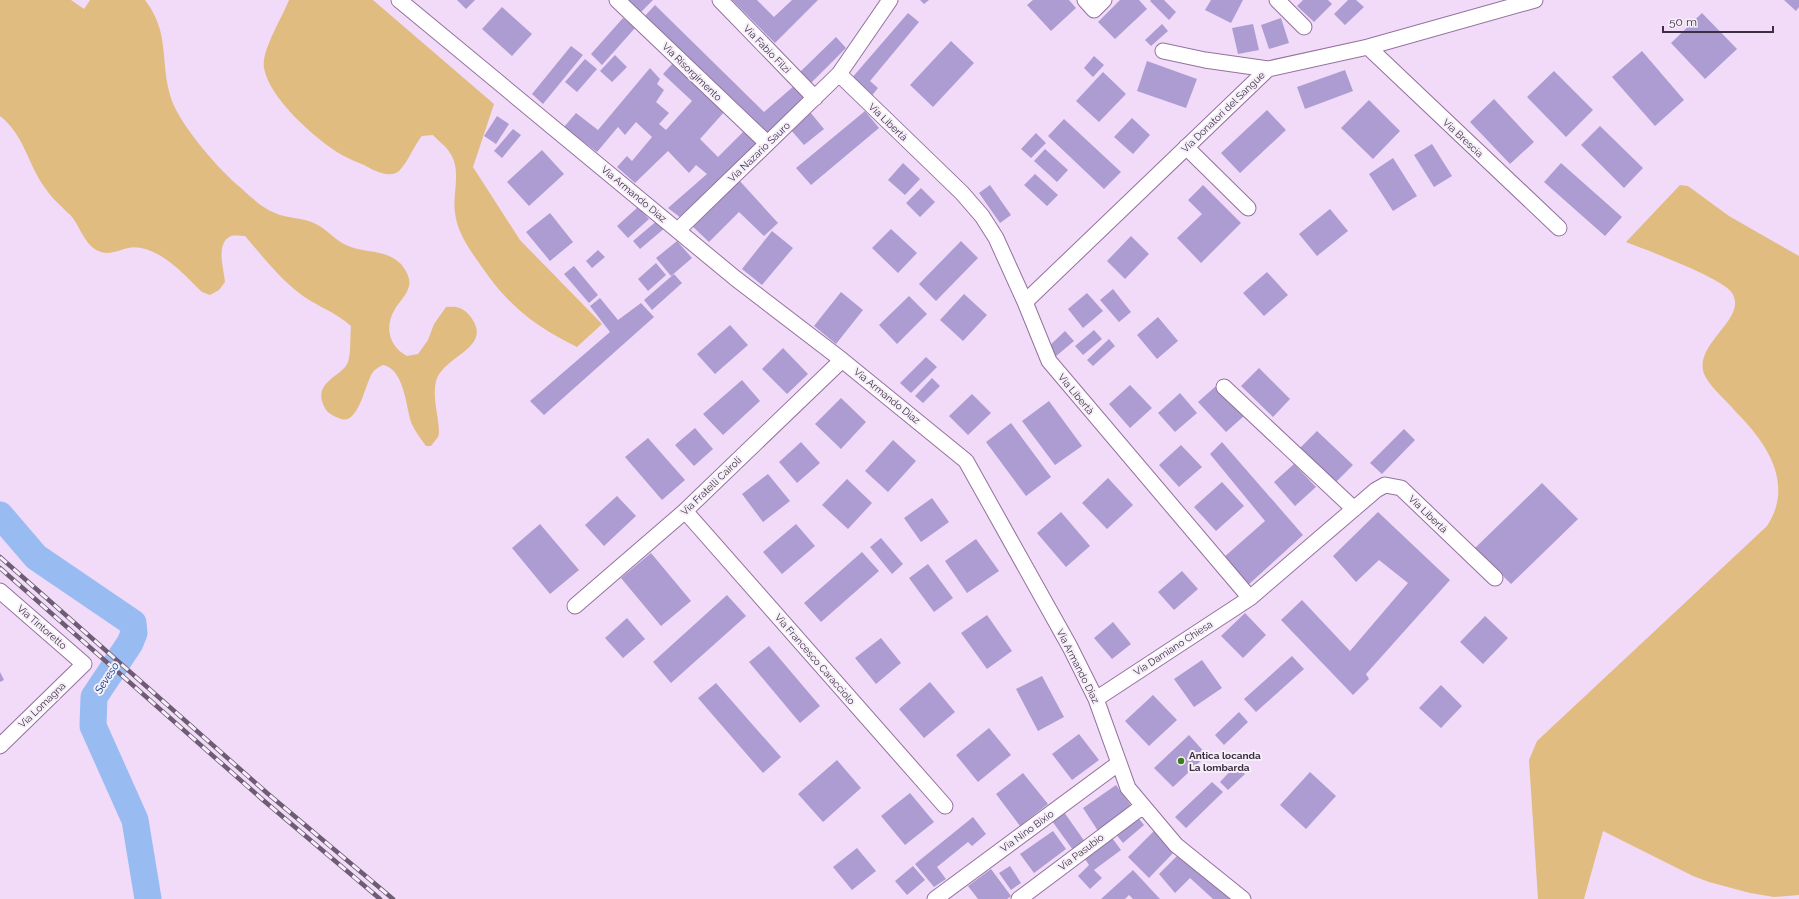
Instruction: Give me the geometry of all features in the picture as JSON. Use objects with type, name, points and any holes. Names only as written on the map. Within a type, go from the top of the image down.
[{"type":"street","name":"Via Armando Diaz","points":[[399,0],[735,278],[842,360],[966,461],[1070,647],[1096,699],[1128,788],[1176,845],[1243,899]]},
{"type":"street","name":"Via Risorgimento","points":[[618,0],[767,144]]},
{"type":"street","name":"Via Fabio Filzi","points":[[720,0],[815,98]]},
{"type":"street","name":"Via Nazario Sauro","points":[[678,230],[839,74],[888,0]]},
{"type":"street","points":[[1277,0],[1304,27]]},
{"type":"street","name":"Via Donatori del Sangue","points":[[1025,302],[1268,70],[1368,48],[1519,2],[1535,0]]},
{"type":"street","name":"Via Brescia","points":[[1368,48],[1559,228]]},
{"type":"street","points":[[1164,51],[1205,60],[1268,70]]},
{"type":"street","name":"Via Libertà","points":[[839,74],[962,193],[982,216],[996,238],[1025,302],[1048,361],[1250,598],[1376,490],[1385,485],[1401,488],[1495,578]]},
{"type":"street","points":[[1186,147],[1248,208]]},
{"type":"street","name":"Via Fratelli Cairoli","points":[[575,606],[685,511],[842,360]]},
{"type":"street","points":[[1224,387],[1354,509]]},
{"type":"street","name":"Via Francesco Caracciolo","points":[[685,511],[945,806]]},
{"type":"street","name":"Via Tintoretto","points":[[0,591],[84,664]]},
{"type":"street","name":"Via Damiano Chiesa","points":[[1096,699],[1250,598]]},
{"type":"street","name":"Via Lomagna","points":[[0,746],[84,664]]},
{"type":"street","name":"Via Nino Bixio","points":[[936,899],[1119,763]]},
{"type":"street","name":"Via Pasubio","points":[[1019,899],[1143,806]]},
{"type":"shaded area","points":[[0,0],[71,0],[84,9],[90,0],[145,0],[153,12],[158,24],[163,46],[167,82],[174,106],[190,132],[222,170],[253,199],[270,211],[280,215],[311,222],[346,245],[357,249],[377,252],[390,256],[396,259],[403,266],[409,278],[409,286],[407,292],[392,316],[389,329],[392,341],[401,352],[407,356],[418,354],[428,340],[434,324],[446,307],[459,308],[470,316],[476,327],[476,336],[472,344],[448,364],[436,381],[435,400],[439,433],[438,437],[431,446],[426,446],[412,425],[403,389],[396,373],[383,365],[373,372],[361,402],[352,416],[347,419],[341,419],[326,410],[321,396],[322,390],[330,380],[345,367],[348,362],[351,326],[340,317],[309,300],[295,290],[272,268],[245,236],[231,236],[226,239],[223,244],[222,257],[225,282],[219,290],[210,295],[202,292],[167,260],[150,251],[134,247],[111,253],[105,253],[89,244],[72,217],[45,188],[15,132],[0,116]]},
{"type":"shaded area","points":[[289,0],[373,0],[494,104],[473,167],[520,240],[602,324],[577,347],[546,330],[520,311],[498,288],[473,255],[463,238],[456,219],[454,205],[456,175],[454,160],[448,150],[433,135],[422,136],[399,171],[392,174],[383,174],[347,158],[331,148],[307,129],[284,105],[268,80],[264,68],[264,61],[273,34]]},
{"type":"shaded area","points":[[1680,185],[1688,186],[1729,216],[1799,256],[1799,895],[1774,897],[1750,893],[1709,882],[1693,876],[1603,831],[1584,899],[1538,899],[1529,760],[1537,741],[1767,526],[1775,510],[1778,494],[1777,479],[1773,464],[1766,450],[1757,436],[1715,390],[1705,376],[1703,365],[1705,354],[1711,343],[1733,313],[1735,303],[1732,293],[1726,287],[1700,272],[1626,242]]},
{"type":"building","points":[[457,0],[475,0],[466,9]]},
{"type":"building","points":[[626,0],[653,0],[639,14]]},
{"type":"building","points":[[732,0],[757,0],[774,17],[792,0],[818,0],[775,43]]},
{"type":"building","points":[[920,0],[929,0],[924,4]]},
{"type":"building","points":[[1033,0],[1069,0],[1076,8],[1051,31],[1027,5]]},
{"type":"building","points":[[1120,0],[1139,0],[1147,9],[1115,39],[1098,22]]},
{"type":"building","points":[[1164,0],[1176,12],[1169,20],[1150,1]]},
{"type":"building","points":[[1211,0],[1243,0],[1231,23],[1205,10]]},
{"type":"building","points":[[1303,0],[1328,0],[1332,4],[1314,22],[1297,6]]},
{"type":"building","points":[[1348,0],[1356,0],[1364,7],[1345,25],[1334,14]]},
{"type":"building","points":[[1784,0],[1799,0],[1799,7],[1796,11]]},
{"type":"building","points":[[655,5],[764,112],[795,85],[806,97],[764,136],[643,18]]},
{"type":"building","points":[[502,7],[532,34],[512,56],[482,29]]},
{"type":"building","points":[[908,13],[919,22],[870,81],[878,88],[870,98],[851,79]]},
{"type":"building","points":[[1702,13],[1737,49],[1705,79],[1671,43]]},
{"type":"building","points":[[623,18],[635,28],[602,65],[591,54]]},
{"type":"building","points":[[1281,18],[1289,43],[1269,49],[1261,25]]},
{"type":"building","points":[[1162,24],[1168,31],[1151,46],[1145,40]]},
{"type":"building","points":[[1253,24],[1259,50],[1238,54],[1232,28]]},
{"type":"building","points":[[836,37],[846,48],[811,83],[800,72]]},
{"type":"building","points":[[951,41],[974,63],[933,107],[910,85]]},
{"type":"building","points":[[571,46],[583,55],[543,104],[532,94]]},
{"type":"building","points":[[1642,51],[1684,100],[1655,126],[1612,77]]},
{"type":"building","points":[[615,55],[627,67],[612,82],[600,71]]},
{"type":"building","points":[[1094,56],[1104,65],[1093,77],[1084,68]]},
{"type":"building","points":[[585,59],[597,69],[577,92],[565,82]]},
{"type":"building","points":[[1147,61],[1197,79],[1186,108],[1137,91]]},
{"type":"building","points":[[674,62],[725,111],[700,139],[718,157],[745,130],[760,142],[681,218],[668,208],[707,174],[696,165],[689,173],[668,151],[635,183],[617,167],[627,156],[632,161],[652,137],[636,122],[625,135],[618,127],[597,152],[564,127],[576,113],[598,130],[650,68],[660,79],[657,84],[664,90],[656,102],[669,113],[659,124],[666,130],[692,101],[663,74]]},
{"type":"building","points":[[1345,70],[1353,91],[1305,109],[1297,87]]},
{"type":"building","points":[[1554,71],[1593,110],[1566,137],[1527,97]]},
{"type":"building","points":[[1103,72],[1126,94],[1099,122],[1076,101]]},
{"type":"building","points":[[1494,99],[1534,142],[1510,164],[1470,122]]},
{"type":"building","points":[[1369,100],[1400,131],[1373,159],[1341,128]]},
{"type":"building","points":[[1267,110],[1286,130],[1240,173],[1221,153]]},
{"type":"building","points":[[865,111],[879,128],[811,185],[796,168]]},
{"type":"building","points":[[810,112],[824,129],[804,145],[790,129]]},
{"type":"building","points":[[497,116],[509,124],[496,144],[484,136]]},
{"type":"building","points":[[1132,118],[1150,135],[1133,154],[1114,137]]},
{"type":"building","points":[[1064,119],[1121,172],[1104,189],[1048,136]]},
{"type":"building","points":[[1600,126],[1643,168],[1624,188],[1581,145]]},
{"type":"building","points":[[513,129],[521,135],[502,158],[494,151]]},
{"type":"building","points":[[1036,133],[1046,143],[1031,158],[1021,149]]},
{"type":"building","points":[[1432,144],[1452,176],[1434,187],[1414,155]]},
{"type":"building","points":[[1045,149],[1068,170],[1057,182],[1034,161]]},
{"type":"building","points":[[542,150],[564,174],[529,206],[507,182]]},
{"type":"building","points":[[1393,158],[1417,196],[1393,211],[1369,174]]},
{"type":"building","points":[[903,163],[920,179],[905,195],[888,180]]},
{"type":"building","points":[[1561,163],[1622,217],[1605,236],[1544,182]]},
{"type":"building","points":[[1035,174],[1058,195],[1047,206],[1024,185]]},
{"type":"building","points":[[738,179],[778,223],[764,236],[739,212],[709,242],[690,224]]},
{"type":"building","points":[[990,185],[1011,215],[1000,223],[979,193]]},
{"type":"building","points":[[1203,185],[1241,223],[1201,263],[1177,238],[1202,214],[1188,200]]},
{"type":"building","points":[[921,188],[935,202],[920,217],[906,203]]},
{"type":"building","points":[[638,207],[649,219],[628,238],[617,226]]},
{"type":"building","points":[[1330,209],[1348,231],[1317,256],[1299,234]]},
{"type":"building","points":[[550,213],[573,242],[550,261],[526,232]]},
{"type":"building","points":[[659,219],[666,227],[640,249],[633,241]]},
{"type":"building","points":[[891,229],[917,253],[898,273],[872,248]]},
{"type":"building","points":[[772,231],[793,248],[762,285],[742,269]]},
{"type":"building","points":[[1131,236],[1149,254],[1125,279],[1107,261]]},
{"type":"building","points":[[677,241],[692,258],[671,276],[656,258]]},
{"type":"building","points":[[961,241],[978,258],[936,301],[919,284]]},
{"type":"building","points":[[598,250],[605,257],[592,268],[586,261]]},
{"type":"building","points":[[656,263],[666,275],[648,291],[638,279]]},
{"type":"building","points":[[574,266],[598,295],[589,303],[564,274]]},
{"type":"building","points":[[1267,272],[1288,295],[1264,316],[1243,293]]},
{"type":"building","points":[[674,274],[682,283],[652,310],[644,300]]},
{"type":"building","points":[[1113,289],[1131,312],[1119,322],[1100,300]]},
{"type":"building","points":[[841,292],[863,310],[836,344],[814,326]]},
{"type":"building","points":[[1087,293],[1103,311],[1083,328],[1068,309]]},
{"type":"building","points":[[964,294],[987,315],[963,341],[940,320]]},
{"type":"building","points":[[909,296],[927,314],[897,344],[879,325]]},
{"type":"building","points":[[600,298],[618,320],[641,303],[654,317],[544,415],[530,401],[610,332],[590,306]]},
{"type":"building","points":[[1158,317],[1178,341],[1157,359],[1137,335]]},
{"type":"building","points":[[730,325],[748,345],[715,374],[697,354]]},
{"type":"building","points":[[1094,330],[1102,339],[1083,355],[1075,346]]},
{"type":"building","points":[[1065,331],[1074,341],[1055,357],[1047,348]]},
{"type":"building","points":[[1109,339],[1115,346],[1093,366],[1087,360]]},
{"type":"building","points":[[783,348],[808,374],[787,394],[762,369]]},
{"type":"building","points":[[926,357],[937,367],[911,393],[900,383]]},
{"type":"building","points":[[1259,368],[1290,399],[1273,417],[1241,386]]},
{"type":"building","points":[[932,378],[940,386],[923,403],[915,396]]},
{"type":"building","points":[[742,380],[760,401],[723,435],[703,414]]},
{"type":"building","points":[[1130,385],[1152,408],[1130,428],[1109,404]]},
{"type":"building","points":[[1216,386],[1244,416],[1226,432],[1198,402]]},
{"type":"building","points":[[1180,393],[1197,413],[1175,432],[1158,413]]},
{"type":"building","points":[[972,394],[991,413],[968,435],[949,416]]},
{"type":"building","points":[[841,398],[866,422],[841,449],[815,424]]},
{"type":"building","points":[[1049,401],[1082,446],[1055,465],[1022,421]]},
{"type":"building","points":[[1011,423],[1051,477],[1026,496],[986,442]]},
{"type":"building","points":[[695,428],[713,449],[694,466],[675,445]]},
{"type":"building","points":[[1404,429],[1415,440],[1382,474],[1370,463]]},
{"type":"building","points":[[1317,431],[1353,465],[1335,483],[1300,448]]},
{"type":"building","points":[[648,438],[685,480],[662,500],[625,457]]},
{"type":"building","points":[[893,440],[916,461],[888,492],[865,471]]},
{"type":"building","points":[[801,442],[820,463],[797,483],[779,462]]},
{"type":"building","points":[[1222,442],[1303,535],[1247,586],[1223,558],[1265,521],[1210,454]]},
{"type":"building","points":[[1181,445],[1202,467],[1179,487],[1159,465]]},
{"type":"building","points":[[1294,464],[1316,487],[1295,506],[1274,482]]},
{"type":"building","points":[[768,474],[790,501],[763,522],[742,494]]},
{"type":"building","points":[[1108,478],[1133,505],[1107,529],[1082,503]]},
{"type":"building","points":[[847,479],[872,503],[848,529],[822,505]]},
{"type":"building","points":[[1222,482],[1244,506],[1216,531],[1194,507]]},
{"type":"building","points":[[1542,483],[1578,519],[1511,584],[1475,548]]},
{"type":"building","points":[[617,496],[636,516],[604,546],[585,525]]},
{"type":"building","points":[[932,498],[949,522],[921,542],[904,518]]},
{"type":"building","points":[[1061,512],[1090,546],[1066,567],[1037,533]]},
{"type":"building","points":[[1378,512],[1450,580],[1366,674],[1369,679],[1353,695],[1281,620],[1302,600],[1350,651],[1408,583],[1379,560],[1356,582],[1333,556]]},
{"type":"building","points":[[540,524],[579,570],[550,594],[512,548]]},
{"type":"building","points":[[796,524],[815,546],[782,574],[763,552]]},
{"type":"building","points":[[881,538],[903,564],[892,574],[870,547]]},
{"type":"building","points":[[976,539],[999,571],[967,593],[945,561]]},
{"type":"building","points":[[862,552],[879,571],[821,622],[804,603]]},
{"type":"building","points":[[651,553],[691,601],[661,626],[621,578]]},
{"type":"building","points":[[928,564],[953,598],[934,612],[909,578]]},
{"type":"building","points":[[1182,571],[1198,589],[1174,610],[1158,592]]},
{"type":"building","points":[[727,595],[746,616],[671,683],[653,662]]},
{"type":"building","points":[[1245,613],[1266,635],[1243,658],[1221,636]]},
{"type":"building","points":[[987,615],[1012,651],[987,669],[961,633]]},
{"type":"building","points":[[1485,616],[1508,638],[1483,664],[1460,642]]},
{"type":"building","points":[[627,618],[645,639],[623,658],[605,638]]},
{"type":"building","points":[[1113,622],[1131,644],[1112,659],[1094,638]]},
{"type":"building","points":[[881,638],[901,663],[876,684],[855,658]]},
{"type":"building","points":[[769,646],[820,706],[800,723],[749,662]]},
{"type":"building","points":[[1292,656],[1304,669],[1256,712],[1244,699]]},
{"type":"building","points":[[1202,660],[1222,688],[1194,707],[1174,679]]},
{"type":"building","points":[[0,672],[4,680],[0,682]]},
{"type":"building","points":[[1042,676],[1064,717],[1038,731],[1016,689]]},
{"type":"building","points":[[930,682],[955,712],[924,738],[899,709]]},
{"type":"building","points":[[716,683],[781,757],[763,773],[698,698]]},
{"type":"building","points":[[1441,685],[1462,706],[1441,728],[1419,708]]},
{"type":"building","points":[[1153,695],[1177,720],[1149,746],[1125,721]]},
{"type":"building","points":[[1239,712],[1248,722],[1224,745],[1215,735]]},
{"type":"building","points":[[989,728],[1011,755],[978,782],[956,755]]},
{"type":"building","points":[[1079,734],[1099,760],[1072,780],[1052,754]]},
{"type":"building","name":"Antica locanda La lombarda","points":[[1189,735],[1207,755],[1173,787],[1154,768]]},
{"type":"building","points":[[837,760],[861,788],[823,822],[798,794]]},
{"type":"building","points":[[1236,765],[1245,774],[1228,790],[1220,782]]},
{"type":"building","points":[[1310,772],[1336,796],[1306,829],[1280,805]]},
{"type":"building","points":[[1023,773],[1048,804],[1020,826],[996,794]]},
{"type":"building","points":[[1212,782],[1223,792],[1186,828],[1175,817]]},
{"type":"building","points":[[1116,785],[1132,807],[1098,831],[1083,808]]},
{"type":"building","points":[[910,793],[934,822],[905,845],[881,816]]},
{"type":"building","points":[[1064,812],[1085,842],[1073,850],[1052,821]]},
{"type":"building","points":[[1136,815],[1144,825],[1123,843],[1115,833]]},
{"type":"building","points":[[973,817],[986,834],[972,846],[968,842],[937,867],[946,879],[934,887],[915,864]]},
{"type":"building","points":[[1155,830],[1176,850],[1149,878],[1128,857]]},
{"type":"building","points":[[1053,831],[1066,849],[1034,873],[1020,854]]},
{"type":"building","points":[[1110,835],[1121,850],[1094,870],[1102,878],[1090,889],[1078,876],[1089,865],[1083,856]]},
{"type":"building","points":[[857,848],[876,871],[852,890],[833,867]]},
{"type":"building","points":[[1180,853],[1233,899],[1213,899],[1190,878],[1175,893],[1159,874]]},
{"type":"building","points":[[913,866],[925,880],[907,895],[895,881]]},
{"type":"building","points":[[1010,866],[1021,883],[1011,890],[999,873]]},
{"type":"building","points":[[991,869],[1011,896],[1007,899],[978,899],[968,886]]},
{"type":"building","points":[[1133,870],[1160,899],[1133,899],[1129,895],[1125,899],[1101,899]]},
{"type":"waterway","name":"Seveso","points":[[0,515],[36,557],[133,623],[134,633],[130,643],[94,697],[93,726],[135,820],[148,899]]},
{"type":"railway","points":[[0,557],[267,793],[393,899]]},
{"type":"railway","points":[[0,568],[263,800],[380,899]]},
{"type":"place","name":"Antica locanda La lombarda","points":[[1181,761]]}]
